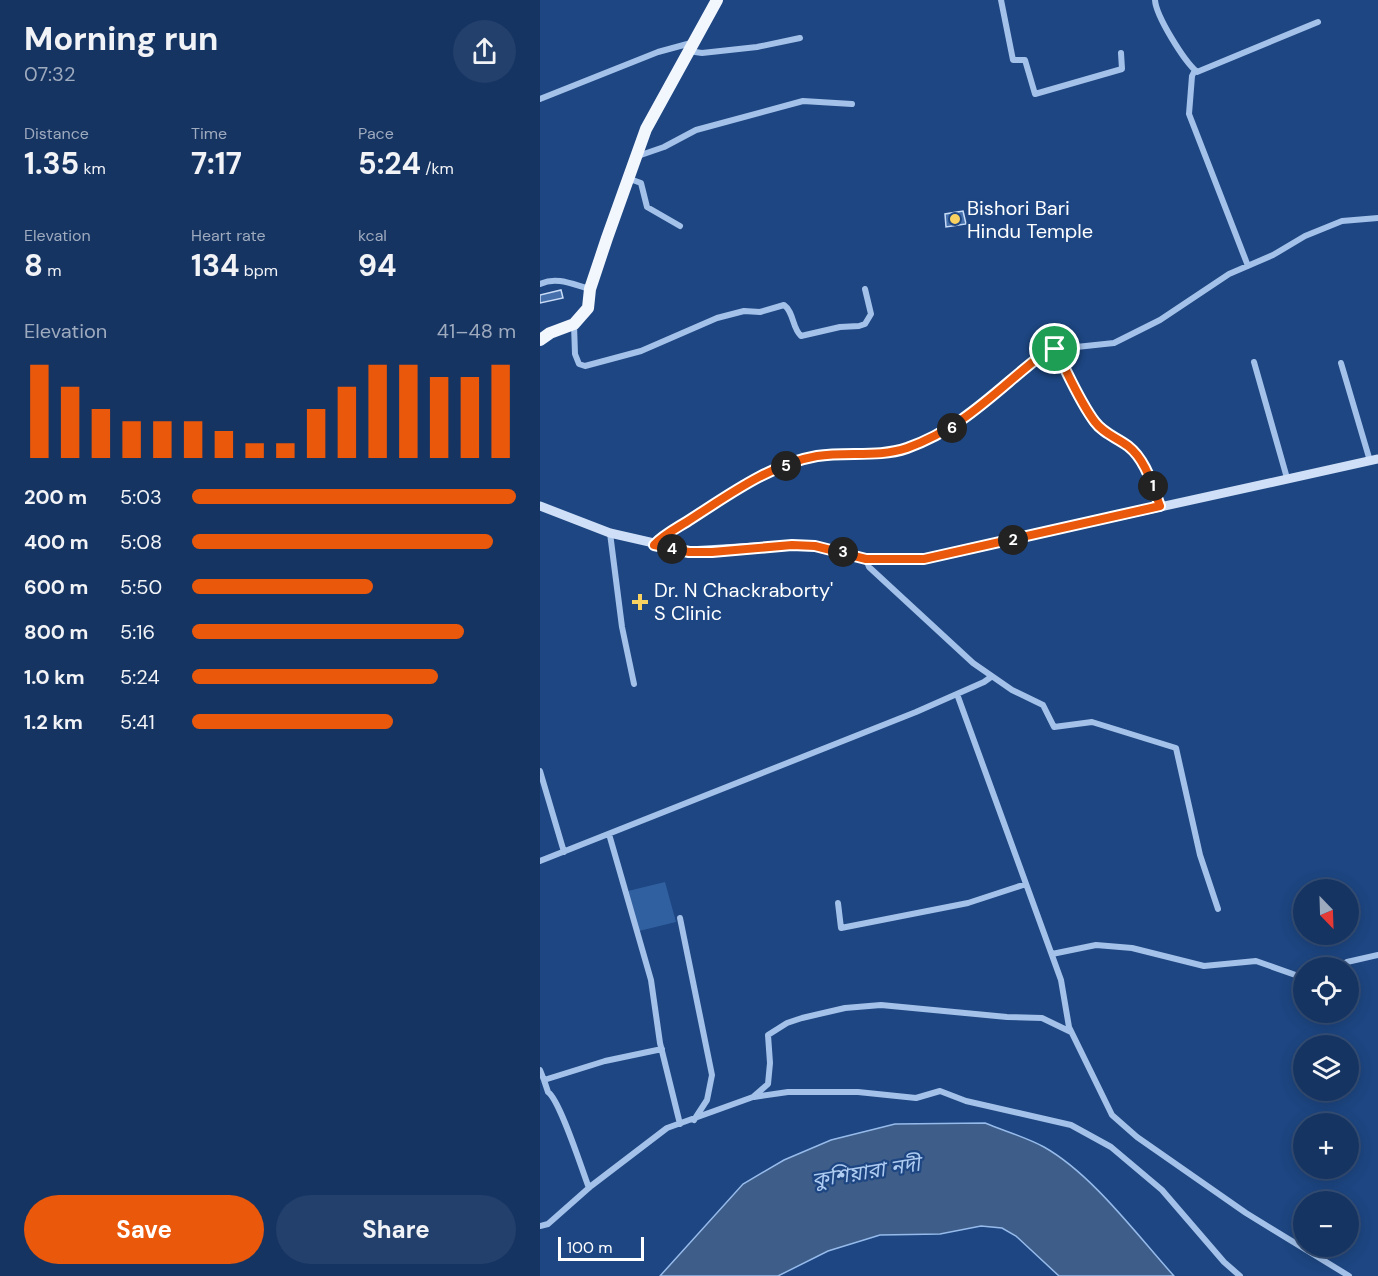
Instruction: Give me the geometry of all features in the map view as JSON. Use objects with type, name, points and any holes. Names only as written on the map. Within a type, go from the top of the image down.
[{"type":"highway","points":[[540,340],[550,333],[574,324],[588,308],[590,290],[627,178],[646,129],[717,0]]},
{"type":"main road","points":[[540,506],[610,533],[689,552],[792,545],[815,546],[866,559],[924,559],[1374,460]]},
{"type":"street","points":[[1001,0],[1013,60],[1025,60],[1035,94],[1122,69],[1121,53]]},
{"type":"street","points":[[1155,0],[1171,34],[1197,72],[1318,22]]},
{"type":"street","points":[[540,99],[657,52],[693,46],[695,52],[702,53],[757,47],[800,38]]},
{"type":"street","points":[[1195,70],[1192,76],[1189,114],[1248,266]]},
{"type":"street","points":[[635,157],[664,147],[696,130],[803,101],[852,104]]},
{"type":"street","points":[[627,178],[641,183],[647,207],[667,216],[677,226],[680,226]]},
{"type":"street","points":[[654,545],[742,486],[796,461],[819,456],[886,454],[944,433],[972,414],[1008,381],[1048,350],[1114,343],[1160,320],[1229,274],[1273,255],[1305,236],[1342,221],[1378,218]]},
{"type":"street","points":[[540,284],[548,280],[560,281],[590,290]]},
{"type":"street","points":[[574,324],[577,361],[585,366],[641,351],[717,318],[744,311],[760,312],[784,305],[788,308],[797,332],[801,336],[840,327],[859,326],[866,324],[871,314],[865,289]]},
{"type":"street","points":[[1055,349],[1093,420],[1104,433],[1136,453],[1145,467],[1160,506]]},
{"type":"street","points":[[1254,362],[1287,478]]},
{"type":"street","points":[[1341,363],[1374,460]]},
{"type":"street","points":[[610,533],[622,627],[634,684]]},
{"type":"street","points":[[866,559],[868,567],[973,663],[991,677],[1043,705],[1054,727],[1092,722],[1176,748],[1200,855],[1218,909]]},
{"type":"street","points":[[540,861],[957,694],[991,677]]},
{"type":"street","points":[[957,694],[1061,980],[1072,1032],[1112,1115],[1137,1137],[1246,1213],[1349,1276]]},
{"type":"street","points":[[540,771],[564,852]]},
{"type":"street","points":[[609,834],[651,980],[662,1049],[680,1124]]},
{"type":"street","points":[[838,903],[841,928],[968,903],[1026,884]]},
{"type":"street","points":[[680,918],[711,1075],[707,1100],[694,1120]]},
{"type":"street","points":[[1052,954],[1096,945],[1132,948],[1204,966],[1245,960],[1256,961],[1293,974]]},
{"type":"street","points":[[1359,959],[1378,955]]},
{"type":"street","points":[[753,1097],[768,1084],[770,1063],[768,1035],[787,1023],[845,1008],[881,1005],[1007,1017],[1042,1018],[1072,1032]]},
{"type":"street","points":[[544,1080],[605,1061],[662,1049]]},
{"type":"street","points":[[540,1070],[548,1092],[553,1096],[563,1117],[589,1188]]},
{"type":"street","points":[[540,1226],[548,1224],[589,1188],[667,1128],[753,1097],[788,1092],[819,1091],[858,1092],[916,1098],[940,1091],[966,1101],[1071,1125],[1111,1148],[1162,1190],[1224,1262],[1240,1276]]},
{"type":"shaded area","points":[[665,882],[676,922],[639,931],[628,891]]},
{"type":"water","name":"কুশিয়ারা নদী","points":[[985,1123],[1044,1147],[1062,1159],[1113,1206],[1174,1276],[1059,1276],[1016,1236],[1002,1228],[981,1226],[940,1234],[880,1235],[828,1251],[778,1276],[660,1276],[743,1184],[784,1160],[831,1140],[895,1124]]},
{"type":"building","name":"Bishori Bari Hindu Temple","points":[[963,211],[966,224],[946,227],[945,214]]},
{"type":"building","points":[[561,290],[563,298],[540,303],[540,295]]},
{"type":"place","name":"Bishori Bari Hindu Temple","points":[[955,219]]},
{"type":"place","name":"Dr. N Chackraborty' S Clinic","points":[[640,602]]},
{"type":"route","points":[[1055,349],[1093,420],[1104,433],[1136,453],[1145,467],[1160,506],[1048,533],[924,559],[866,559],[815,546],[792,545],[689,552],[654,545],[659,539],[742,486],[796,461],[819,456],[886,454],[944,433],[972,414],[1008,381],[1048,350],[1055,349]]}]
